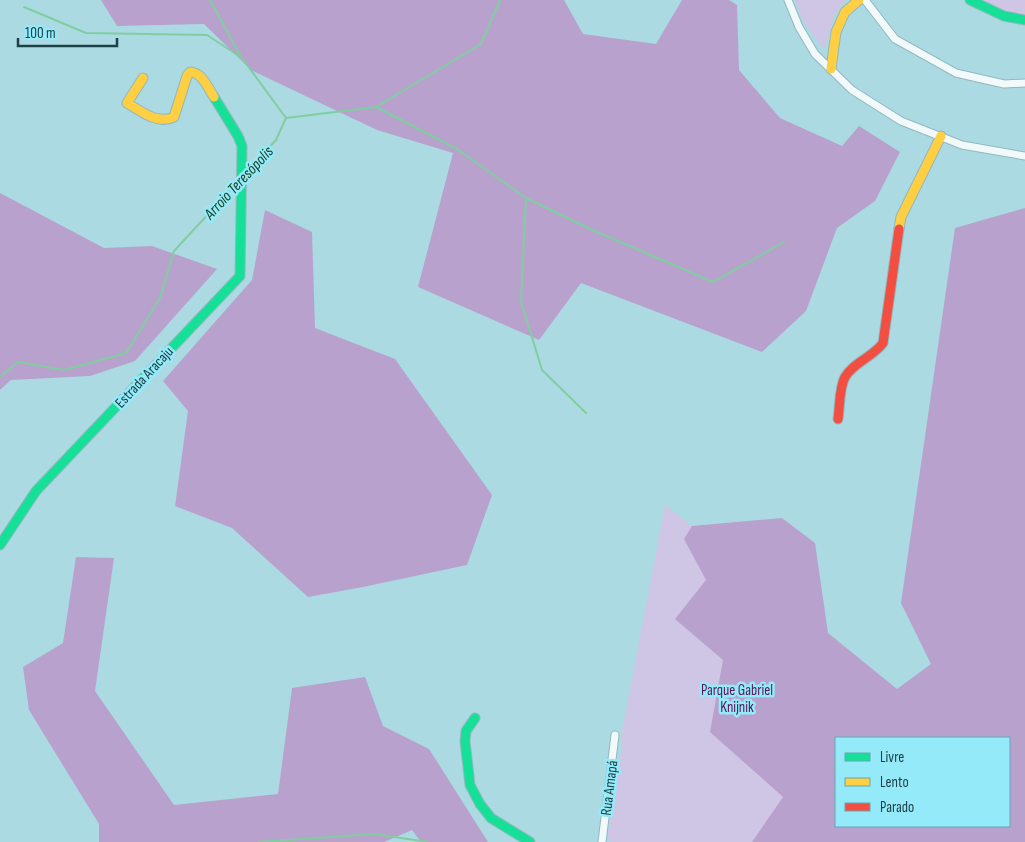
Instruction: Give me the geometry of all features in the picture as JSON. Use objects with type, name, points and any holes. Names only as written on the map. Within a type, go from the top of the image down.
[{"type":"street","points":[[788,0],[798,27],[814,54],[852,90],[901,121],[962,145],[1025,156]]},
{"type":"street","points":[[831,69],[836,32],[845,12],[859,0]]},
{"type":"street","points":[[865,0],[895,39],[956,74],[1004,84],[1025,83]]},
{"type":"street","points":[[970,0],[1004,16],[1025,20]]},
{"type":"street","name":"Estrada Aracaju","points":[[0,545],[36,491],[240,276],[242,146],[238,136],[200,76],[195,72],[190,72],[187,76],[174,117],[170,120],[162,120],[143,113],[127,103],[143,78]]},
{"type":"street","points":[[838,419],[845,377],[850,371],[879,351],[883,344],[901,217],[941,136]]},
{"type":"street","points":[[474,718],[466,731],[465,741],[470,784],[480,804],[492,818],[530,842]]},
{"type":"street","name":"Rua Amapá","points":[[602,842],[615,735]]},
{"type":"green space","points":[[101,0],[564,0],[583,34],[656,44],[682,0],[729,0],[737,5],[739,70],[780,118],[842,146],[859,126],[900,152],[875,201],[837,228],[806,311],[762,352],[581,283],[539,340],[418,287],[453,153],[377,130],[251,70],[204,24],[117,26]]},
{"type":"green space","points":[[795,0],[846,0],[835,14],[824,50],[802,19]]},
{"type":"green space","points":[[980,0],[1025,0],[1025,14],[1005,12]]},
{"type":"green space","points":[[0,193],[104,248],[152,246],[217,269],[135,361],[90,376],[11,380],[0,390]]},
{"type":"green space","points":[[1025,208],[1025,842],[752,842],[783,797],[710,732],[723,660],[675,619],[706,580],[684,539],[692,526],[782,518],[815,543],[828,633],[897,689],[931,664],[901,603],[955,228]]},
{"type":"green space","points":[[265,210],[312,232],[315,328],[395,359],[492,495],[467,565],[308,597],[232,528],[175,506],[188,411],[163,381],[252,280]]},
{"type":"green space","name":"Parque Gabriel Knijnik","points":[[665,505],[828,633],[836,737],[835,827],[1010,827],[1025,842],[612,842],[607,838],[621,752],[621,737]]},
{"type":"green space","points":[[76,557],[114,558],[95,691],[174,805],[278,794],[292,688],[365,677],[383,726],[429,749],[488,842],[421,842],[412,830],[384,842],[99,842],[99,824],[29,710],[23,667],[63,643]]},
{"type":"waterway","points":[[210,0],[241,57]]},
{"type":"waterway","name":"Arroio Teresópolis","points":[[244,175],[276,140],[286,118],[376,107],[481,44],[500,0]]},
{"type":"waterway","points":[[24,7],[86,33],[207,35],[242,58],[286,118]]},
{"type":"waterway","points":[[376,107],[457,149],[526,198],[588,228],[713,282],[784,242]]},
{"type":"waterway","name":"Arroio Teresópolis","points":[[0,377],[18,362],[64,370],[126,353],[160,298],[174,251],[238,182]]},
{"type":"waterway","points":[[526,198],[521,301],[542,370],[586,413]]},
{"type":"waterway","points":[[258,842],[374,834],[428,842]]},
{"type":"traffic: fast","points":[[970,0],[1004,16],[1025,20]]},
{"type":"traffic: fast","points":[[0,545],[36,491],[240,276],[242,146],[214,97]]},
{"type":"traffic: fast","points":[[475,718],[466,731],[465,741],[470,785],[480,804],[491,818],[530,842]]},
{"type":"traffic: slow","points":[[831,69],[836,32],[845,12],[859,0]]},
{"type":"traffic: slow","points":[[143,78],[127,103],[155,118],[168,119],[174,117],[190,72],[201,78],[214,97]]},
{"type":"traffic: slow","points":[[899,229],[901,217],[941,136]]},
{"type":"traffic: jam","points":[[838,419],[845,377],[853,367],[883,343],[899,229]]}]
